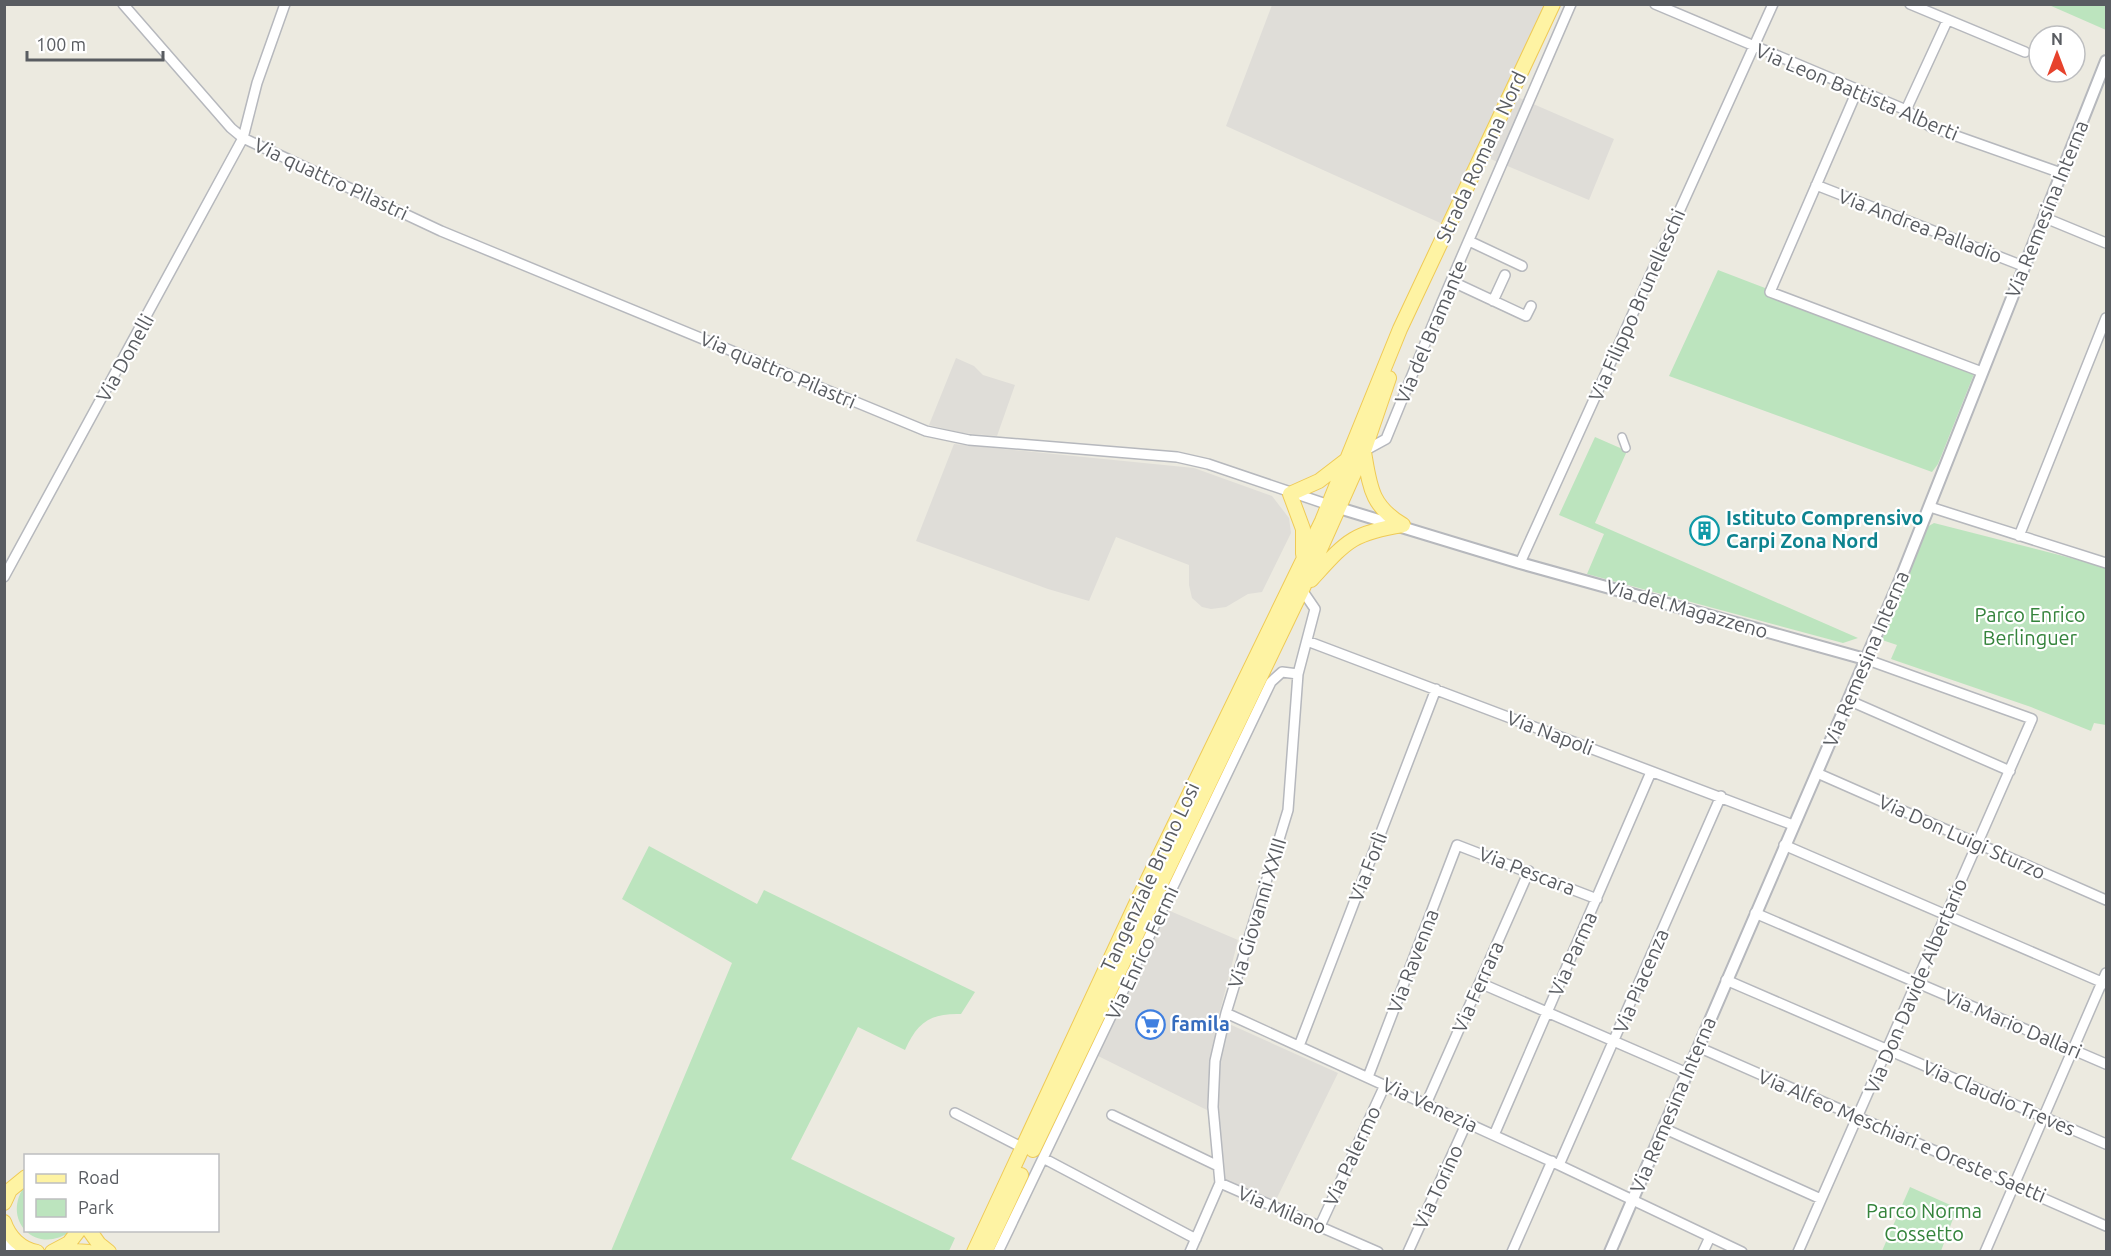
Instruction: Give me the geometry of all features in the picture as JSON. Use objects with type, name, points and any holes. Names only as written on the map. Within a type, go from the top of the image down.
[{"type":"main road","name":"Strada Romana Nord","points":[[1334,506],[1349,458],[1400,329],[1411,310],[1553,4]]},
{"type":"main road","name":"Strada Romana Nord","points":[[1334,506],[1364,451],[1411,310]]},
{"type":"main road","points":[[1364,451],[1371,490],[1377,503],[1387,515],[1403,525]]},
{"type":"main road","points":[[1302,563],[1303,529],[1290,494],[1319,481],[1349,458]]},
{"type":"main road","name":"Tangenziale Bruno Losi","points":[[974,1251],[1033,1153],[1135,906],[1302,563],[1334,506]]},
{"type":"main road","name":"Tangenziale Bruno Losi","points":[[986,1251],[1302,590],[1334,506]]},
{"type":"main road","points":[[1302,590],[1344,545],[1361,534],[1403,525]]},
{"type":"main road","points":[[6,1195],[24,1179]]},
{"type":"main road","points":[[6,1228],[18,1244],[37,1251]]},
{"type":"main road","points":[[55,1251],[69,1244],[78,1232]]},
{"type":"main road","points":[[91,1232],[99,1244],[109,1251]]},
{"type":"main road","points":[[55,1251],[89,1251]]},
{"type":"street","name":"Via quattro Pilastri","points":[[123,4],[231,128],[243,138],[441,231],[926,431],[969,440],[1177,457],[1208,464],[1290,494],[1334,506]]},
{"type":"street","name":"Via Donelli","points":[[4,577],[243,138],[257,83],[285,4]]},
{"type":"street","name":"Via del Bramante","points":[[1364,451],[1386,439],[1451,281],[1572,4]]},
{"type":"street","name":"Via Leon Battista Alberti","points":[[1655,4],[1753,48],[1906,110],[1931,126],[2061,173]]},
{"type":"street","name":"Via Filippo Brunelleschi","points":[[1521,563],[1773,4]]},
{"type":"street","points":[[1910,4],[2025,52]]},
{"type":"street","points":[[1906,110],[1947,21]]},
{"type":"street","name":"Via Remesina Interna","points":[[1610,1251],[1930,507],[2023,266],[2106,61]]},
{"type":"street","points":[[1857,91],[1770,292],[1982,372]]},
{"type":"street","name":"Via Andrea Palladio","points":[[1816,185],[2023,266]]},
{"type":"street","points":[[2043,217],[2106,243]]},
{"type":"street","points":[[1469,241],[1522,266]]},
{"type":"street","points":[[1493,301],[1505,275]]},
{"type":"street","points":[[1451,281],[1526,316],[1531,306]]},
{"type":"street","points":[[2019,536],[2106,318]]},
{"type":"street","points":[[1622,437],[1626,447]]},
{"type":"street","name":"Via del Magazzeno","points":[[1334,506],[1403,525],[1521,563],[1865,659],[2032,719]]},
{"type":"street","points":[[1930,507],[2106,563]]},
{"type":"street","name":"Via Giovanni XXIII","points":[[1190,1251],[1220,1183],[1213,1107],[1215,1061],[1226,1013],[1288,810],[1298,674],[1315,609],[1302,590]]},
{"type":"street","name":"Via Napoli","points":[[1307,641],[1793,825]]},
{"type":"street","name":"Via Enrico Fermi","points":[[998,1251],[1033,1153],[1271,682],[1282,672],[1298,674]]},
{"type":"street","name":"Via Forlì","points":[[1299,1046],[1436,689]]},
{"type":"street","points":[[1848,700],[2010,771]]},
{"type":"street","name":"Via Don Davide Albertario","points":[[1798,1251],[2032,719]]},
{"type":"street","name":"Via Parma","points":[[1494,1135],[1651,772]]},
{"type":"street","name":"Via Don Luigi Sturzo","points":[[1817,773],[2106,900]]},
{"type":"street","name":"Via Piacenza","points":[[1512,1251],[1615,1043],[1721,796]]},
{"type":"street","name":"Via Pescara","points":[[1457,844],[1597,899]]},
{"type":"street","name":"Via Ravenna","points":[[1368,1077],[1457,844]]},
{"type":"street","points":[[1784,845],[2104,983]]},
{"type":"street","name":"Via Ferrara","points":[[1426,1104],[1528,871]]},
{"type":"street","name":"Via Mario Dallari","points":[[1755,913],[2106,1064]]},
{"type":"street","points":[[1985,1251],[2104,983],[2106,973]]},
{"type":"street","name":"Via Claudio Treves","points":[[1726,980],[2106,1144]]},
{"type":"street","points":[[1480,983],[1687,1072]]},
{"type":"street","name":"Via Venezia","points":[[1226,1013],[1556,1163],[1742,1251]]},
{"type":"street","name":"Via Alfeo Meschiari e Oreste Saetti","points":[[1698,1047],[2106,1226]]},
{"type":"street","name":"Via Palermo","points":[[1320,1226],[1385,1085]]},
{"type":"street","points":[[955,1113],[1196,1239]]},
{"type":"street","points":[[1112,1114],[1218,1166]]},
{"type":"street","name":"Via Torino","points":[[1408,1251],[1467,1122]]},
{"type":"street","points":[[1663,1128],[1821,1199]]},
{"type":"street","name":"Via Milano","points":[[1220,1183],[1378,1251]]},
{"type":"street","points":[[6,1228],[11,1251]]},
{"type":"street","points":[[1703,1251],[1710,1237]]},
{"type":"shaded area","points":[[1546,4],[1508,93],[1614,139],[1589,200],[1481,155],[1447,226],[1226,126],[1272,5]]},
{"type":"shaded area","points":[[956,358],[974,366],[983,375],[1015,385],[997,436],[962,433],[929,425]]},
{"type":"shaded area","points":[[954,444],[1194,468],[1272,496],[1289,518],[1291,533],[1262,592],[1248,594],[1226,607],[1211,609],[1202,607],[1192,598],[1189,585],[1189,565],[1116,537],[1089,601],[1048,589],[916,541]]},
{"type":"shaded area","points":[[1163,908],[1238,940],[1218,1019],[1338,1073],[1273,1206],[1221,1181],[1213,1113],[1092,1053]]},
{"type":"green space","points":[[2049,5],[2106,5],[2106,30]]},
{"type":"green space","points":[[1718,270],[1976,369],[1938,464],[1932,472],[1669,376]]},
{"type":"green space","points":[[1595,437],[1627,451],[1595,523],[1858,638],[1843,643],[1587,574],[1604,534],[1559,515]]},
{"type":"green space","name":"Parco Enrico Berlinguer","points":[[1934,523],[2106,567],[2106,725],[2094,723],[2091,731],[2031,707],[1891,659],[1897,645],[1882,640],[1927,527]]},
{"type":"green space","points":[[649,846],[757,904],[764,890],[975,992],[961,1014],[941,1015],[920,1026],[905,1050],[858,1027],[791,1159],[955,1238],[949,1251],[611,1251],[732,963],[622,899]]},
{"type":"green space","points":[[24,1187],[24,1228],[17,1211],[18,1198]]},
{"type":"green space","name":"Parco Norma Cossetto","points":[[1910,1187],[1957,1208],[1941,1251],[1882,1251]]},
{"type":"green space","points":[[28,1232],[69,1232],[58,1238],[35,1237]]},
{"type":"place","name":"Istituto Comprensivo Carpi Zona Nord","points":[[1705,530]]},
{"type":"place","name":"famila","points":[[1150,1024]]}]
